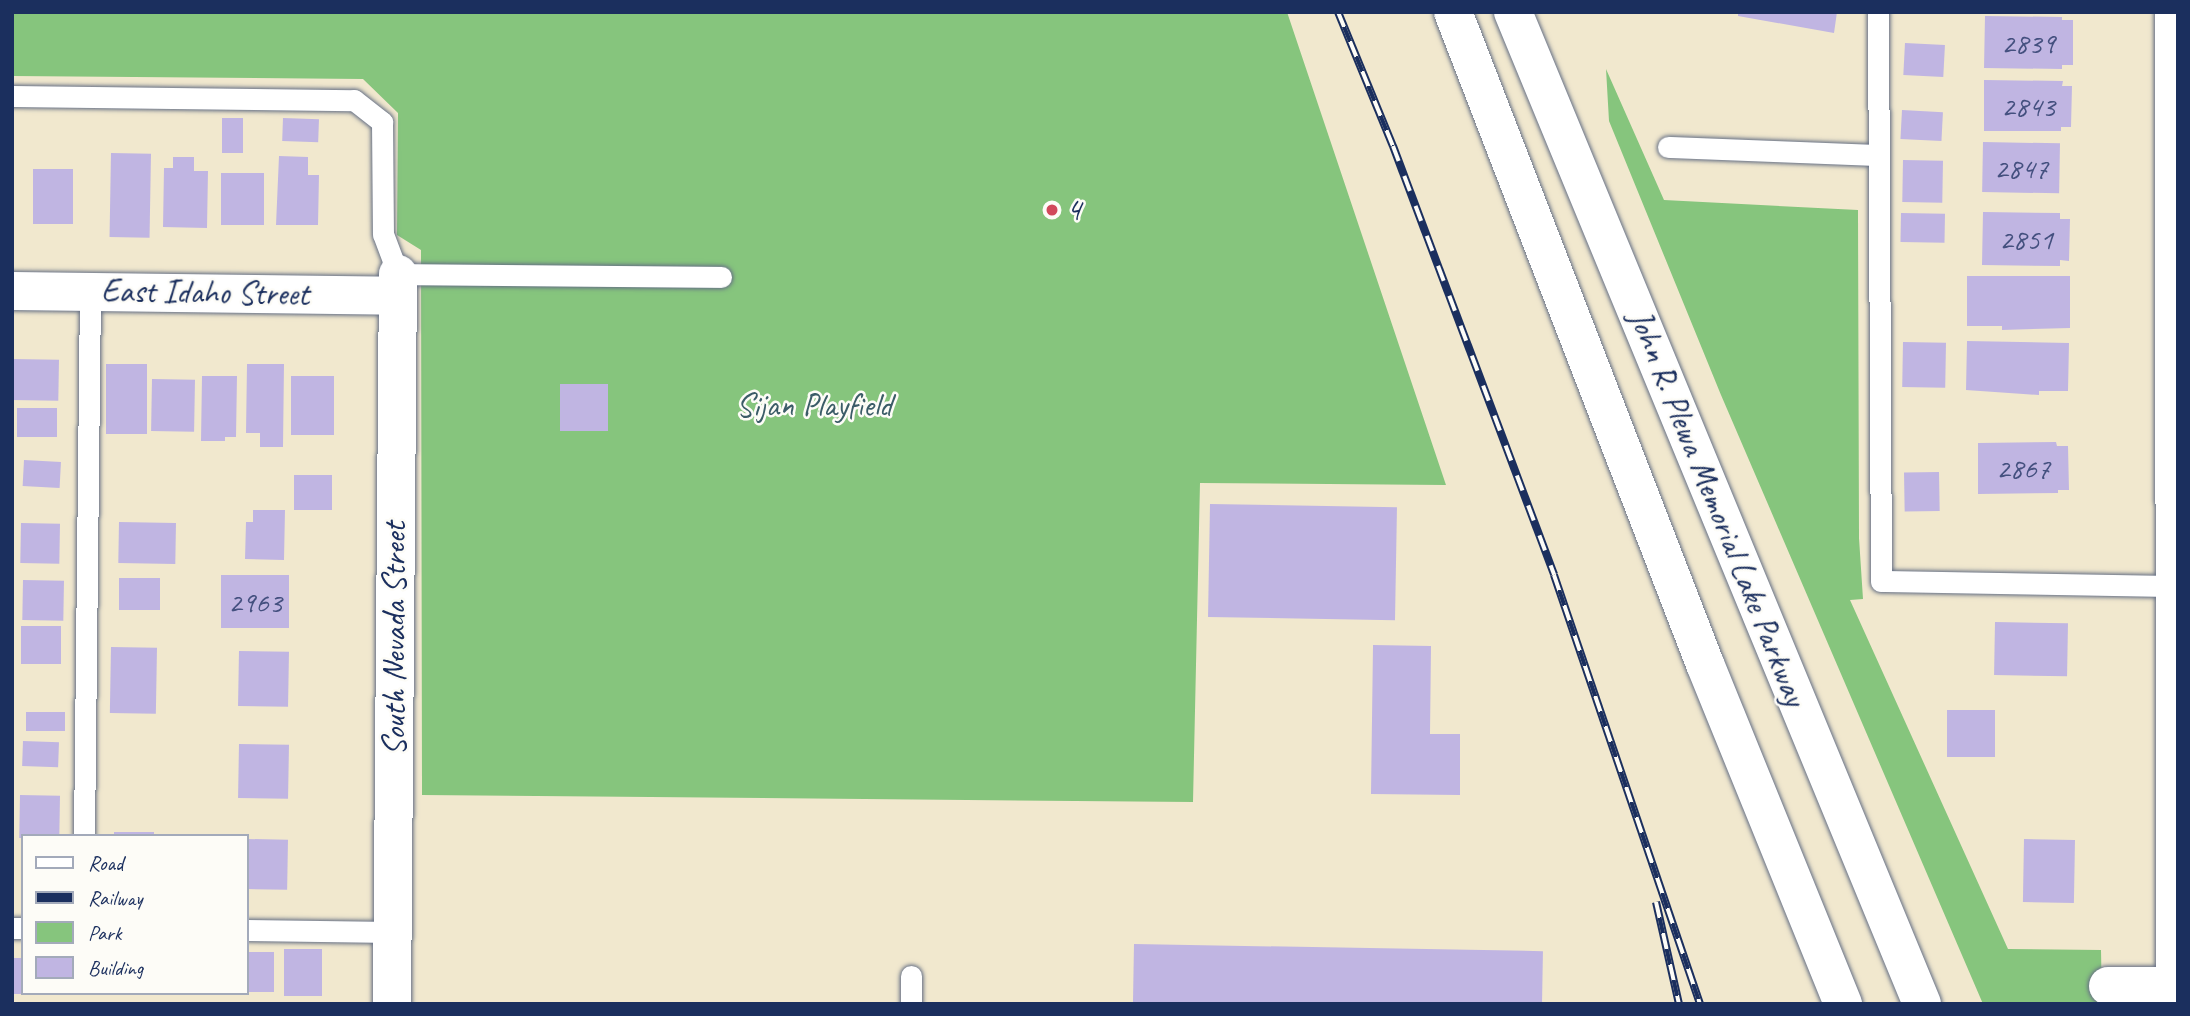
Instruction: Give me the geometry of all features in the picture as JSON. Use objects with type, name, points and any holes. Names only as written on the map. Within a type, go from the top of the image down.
[{"type":"street","name":"John R. Plewa Memorial Lake Parkway","points":[[1452,12],[1705,664],[1843,1004]]},
{"type":"street","name":"John R. Plewa Memorial Lake Parkway","points":[[1513,12],[1922,1004]]},
{"type":"street","points":[[2108,986],[2176,986],[2174,12]]},
{"type":"street","name":"East Idaho Street","points":[[12,291],[90,292],[398,285]]},
{"type":"street","name":"South Nevada Street","points":[[392,1004],[398,285]]},
{"type":"lane","points":[[1878,12],[1881,581],[2174,586]]},
{"type":"lane","points":[[12,96],[354,100],[382,122],[383,234],[398,285],[721,277]]},
{"type":"lane","points":[[1668,147],[1879,155]]},
{"type":"lane","points":[[84,834],[90,292]]},
{"type":"lane","points":[[248,930],[393,932]]},
{"type":"lane","points":[[911,976],[911,1004]]},
{"type":"green space","name":"Sijan Playfield","points":[[12,12],[1287,12],[1446,485],[1200,483],[1193,802],[422,795],[421,250],[397,235],[398,113],[363,79],[12,76]]},
{"type":"green space","points":[[1606,69],[1664,200],[1858,210],[1859,538],[1863,599],[1850,600],[2008,949],[2101,950],[2102,1004],[1983,1004],[1721,395],[1609,121]]},
{"type":"building","points":[[1738,12],[1837,12],[1834,33],[1738,16]]},
{"type":"building","points":[[1985,16],[2062,17],[2062,20],[2073,20],[2073,65],[2062,65],[2062,69],[1984,68]]},
{"type":"building","points":[[1905,43],[1945,45],[1943,77],[1903,75]]},
{"type":"building","points":[[1984,80],[2063,81],[2062,86],[2072,86],[2071,127],[2061,127],[2061,131],[1984,131]]},
{"type":"building","points":[[1902,110],[1943,112],[1941,141],[1900,139]]},
{"type":"building","points":[[222,118],[243,118],[243,153],[222,153]]},
{"type":"building","points":[[283,118],[319,119],[318,142],[282,141]]},
{"type":"building","points":[[1983,142],[2060,143],[2059,193],[1982,192]]},
{"type":"building","points":[[111,153],[151,154],[150,238],[110,237]]},
{"type":"building","points":[[279,156],[308,157],[308,175],[319,175],[318,225],[276,225]]},
{"type":"building","points":[[173,157],[194,157],[194,171],[208,171],[207,228],[163,227],[164,168],[173,168]]},
{"type":"building","points":[[1903,160],[1943,161],[1942,203],[1902,202]]},
{"type":"building","points":[[33,169],[73,169],[73,224],[33,224]]},
{"type":"building","points":[[221,173],[264,173],[264,225],[221,225]]},
{"type":"building","points":[[1983,212],[2060,213],[2060,219],[2070,219],[2069,261],[2060,260],[2060,266],[1982,265]]},
{"type":"building","points":[[1901,213],[1945,214],[1944,243],[1900,242]]},
{"type":"building","points":[[1967,276],[2070,276],[2070,328],[2002,330],[2002,326],[1967,326]]},
{"type":"building","points":[[1967,341],[2069,343],[2068,391],[2039,391],[2039,395],[1966,390]]},
{"type":"building","points":[[1903,342],[1946,343],[1945,388],[1902,387]]},
{"type":"building","points":[[12,359],[59,360],[58,401],[12,400]]},
{"type":"building","points":[[106,364],[147,364],[147,434],[106,434]]},
{"type":"building","points":[[247,364],[284,364],[283,447],[260,447],[260,433],[246,433]]},
{"type":"building","points":[[202,376],[237,376],[236,437],[225,437],[225,441],[201,441]]},
{"type":"building","points":[[291,376],[334,376],[334,435],[291,435]]},
{"type":"building","points":[[152,379],[195,380],[194,432],[151,431]]},
{"type":"building","points":[[560,384],[608,384],[608,431],[560,431]]},
{"type":"building","points":[[17,408],[57,408],[57,437],[17,437]]},
{"type":"building","points":[[2056,442],[2057,446],[2068,446],[2069,490],[2058,490],[2058,493],[1978,494],[1978,443]]},
{"type":"building","points":[[24,460],[61,462],[60,488],[23,486]]},
{"type":"building","points":[[1939,472],[1940,511],[1905,512],[1904,473]]},
{"type":"building","points":[[294,475],[332,475],[332,510],[294,510]]},
{"type":"building","points":[[1210,504],[1397,507],[1395,620],[1208,617]]},
{"type":"building","points":[[253,510],[285,510],[284,560],[245,559],[246,522],[253,522]]},
{"type":"building","points":[[119,522],[176,523],[175,564],[118,563]]},
{"type":"building","points":[[21,523],[60,524],[59,564],[20,563]]},
{"type":"building","points":[[221,575],[289,575],[289,628],[221,628]]},
{"type":"building","points":[[119,578],[160,578],[160,610],[119,610]]},
{"type":"building","points":[[23,580],[64,581],[63,621],[22,620]]},
{"type":"building","points":[[1995,622],[2068,623],[2067,676],[1994,675]]},
{"type":"building","points":[[21,626],[61,626],[61,664],[21,664]]},
{"type":"building","points":[[1373,645],[1431,646],[1430,734],[1460,734],[1460,795],[1371,794]]},
{"type":"building","points":[[111,647],[157,648],[156,714],[110,713]]},
{"type":"building","points":[[239,651],[289,652],[288,707],[238,706]]},
{"type":"building","points":[[1947,710],[1995,710],[1995,757],[1947,757]]},
{"type":"building","points":[[26,712],[65,712],[65,731],[26,731]]},
{"type":"building","points":[[23,741],[59,742],[58,767],[22,766]]},
{"type":"building","points":[[239,744],[289,745],[288,799],[238,798]]},
{"type":"building","points":[[20,795],[60,796],[59,834],[21,834],[19,838]]},
{"type":"building","points":[[154,832],[154,834],[114,834]]},
{"type":"building","points":[[248,839],[288,840],[287,890],[248,889]]},
{"type":"building","points":[[2024,839],[2075,840],[2074,903],[2023,902]]},
{"type":"building","points":[[1134,944],[1543,951],[1542,1004],[1133,1004]]},
{"type":"building","points":[[284,949],[322,949],[322,996],[284,996]]},
{"type":"building","points":[[248,952],[274,952],[274,992],[248,992]]},
{"type":"building","points":[[12,958],[21,958],[21,994],[12,994]]},
{"type":"railway","points":[[1338,12],[1393,146],[1554,575],[1700,1004]]},
{"type":"railway","points":[[1656,902],[1679,1004]]},
{"type":"place","name":"4","points":[[1052,210]]}]
